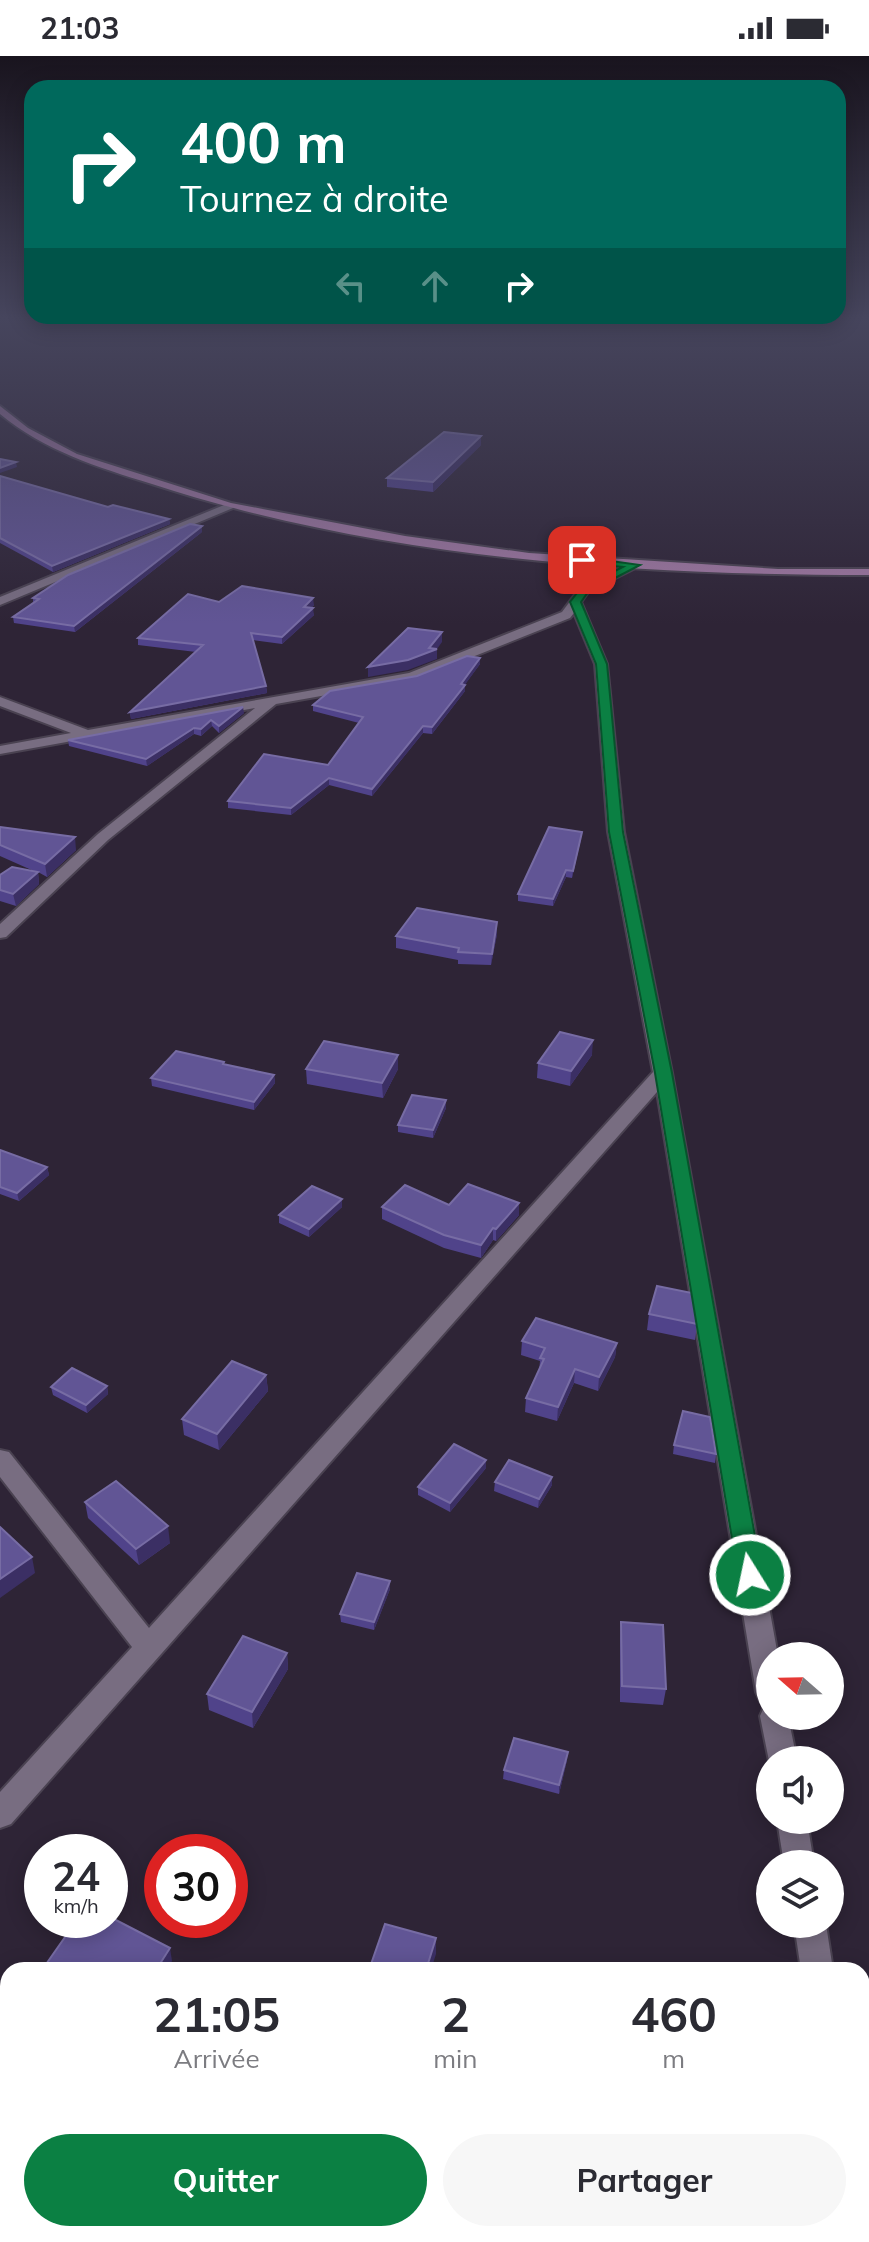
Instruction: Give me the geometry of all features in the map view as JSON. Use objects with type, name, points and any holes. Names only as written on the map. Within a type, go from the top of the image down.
[{"type":"main road","points":[[13,420],[25,430],[74,456],[229,506],[405,539],[529,556],[635,565],[778,572],[869,572]]},
{"type":"street","points":[[0,601],[229,506]]},
{"type":"street","points":[[0,750],[412,676],[566,615],[584,590],[635,565]]},
{"type":"street","points":[[575,602],[601,664],[616,832],[663,1073],[761,1642]]},
{"type":"street","points":[[0,701],[86,734]]},
{"type":"street","points":[[0,933],[103,837],[273,701]]},
{"type":"street","points":[[0,1814],[150,1650],[663,1073]]},
{"type":"street","points":[[0,1459],[150,1650]]},
{"type":"street","points":[[812,1938],[816,1962]]},
{"type":"building","points":[[444,432],[481,436],[433,482],[387,478]]},
{"type":"building","points":[[0,459],[16,462],[0,468]]},
{"type":"building","points":[[0,476],[108,507],[113,505],[169,519],[52,566],[0,538]]},
{"type":"building","points":[[190,524],[202,526],[74,626],[13,617],[39,599],[33,598],[68,575]]},
{"type":"building","points":[[242,586],[313,598],[304,607],[313,608],[282,637],[251,633],[266,686],[130,712],[203,645],[138,638],[188,594],[219,602]]},
{"type":"building","points":[[408,628],[442,632],[429,648],[437,649],[408,660],[368,667]]},
{"type":"building","points":[[467,656],[480,658],[461,684],[465,685],[432,727],[423,726],[372,789],[329,778],[291,808],[228,801],[264,754],[328,765],[363,717],[313,705],[330,691],[417,676]]},
{"type":"building","points":[[243,707],[219,726],[211,720],[201,729],[194,728],[146,759],[68,740]]},
{"type":"building","points":[[0,827],[75,837],[45,864],[0,845]]},
{"type":"building","points":[[549,827],[582,832],[573,871],[566,870],[553,899],[518,894]]},
{"type":"building","points":[[12,867],[38,872],[13,894],[0,890],[0,875]]},
{"type":"building","points":[[417,908],[497,922],[492,954],[458,952],[459,948],[396,936]]},
{"type":"building","points":[[560,1032],[593,1040],[571,1071],[538,1063]]},
{"type":"building","points":[[324,1041],[398,1055],[382,1083],[306,1069]]},
{"type":"building","points":[[176,1051],[274,1075],[254,1102],[151,1078]]},
{"type":"building","points":[[412,1095],[446,1100],[433,1130],[398,1125]]},
{"type":"building","points":[[0,1150],[47,1167],[17,1193],[0,1187]]},
{"type":"building","points":[[468,1184],[519,1203],[496,1229],[493,1228],[481,1245],[444,1235],[382,1207],[405,1185],[449,1205]]},
{"type":"building","points":[[312,1186],[342,1199],[309,1229],[279,1215]]},
{"type":"building","points":[[657,1286],[692,1293],[697,1324],[649,1314]]},
{"type":"building","points":[[536,1318],[617,1343],[599,1377],[575,1369],[558,1407],[526,1398],[544,1359],[540,1358],[545,1348],[522,1341]]},
{"type":"building","points":[[232,1361],[266,1375],[217,1434],[182,1419]]},
{"type":"building","points":[[72,1368],[107,1386],[86,1405],[51,1387]]},
{"type":"building","points":[[683,1411],[710,1417],[716,1454],[674,1445]]},
{"type":"building","points":[[454,1444],[486,1460],[450,1503],[418,1487]]},
{"type":"building","points":[[509,1460],[552,1477],[539,1499],[495,1482]]},
{"type":"building","points":[[116,1481],[168,1526],[136,1549],[85,1502]]},
{"type":"building","points":[[0,1527],[32,1557],[0,1579]]},
{"type":"building","points":[[357,1573],[390,1581],[374,1622],[340,1614]]},
{"type":"building","points":[[621,1622],[663,1625],[666,1689],[622,1686]]},
{"type":"building","points":[[243,1636],[287,1653],[252,1712],[207,1694]]},
{"type":"building","points":[[514,1738],[568,1752],[559,1785],[504,1770]]},
{"type":"building","points":[[385,1924],[436,1938],[428,1962],[372,1962]]},
{"type":"building","points":[[128,1926],[144,1935],[144,1938],[170,1948],[161,1962],[48,1962],[64,1938],[128,1938]]},
{"type":"route","points":[[582,560],[635,565],[584,590],[575,602],[601,664],[616,832],[663,1073],[750,1575]]}]
